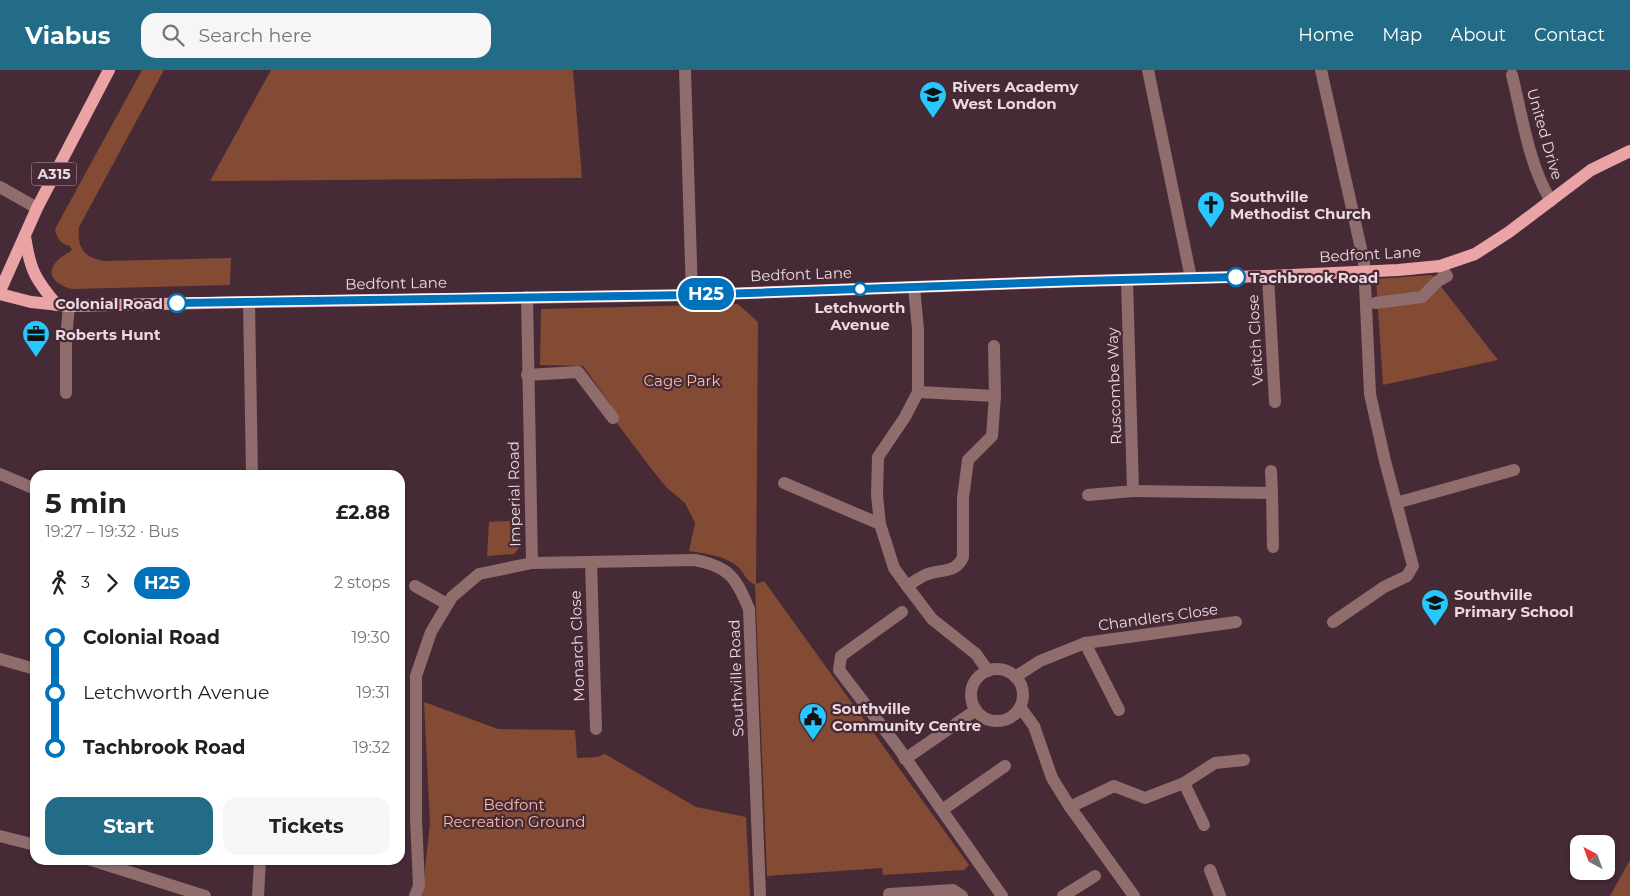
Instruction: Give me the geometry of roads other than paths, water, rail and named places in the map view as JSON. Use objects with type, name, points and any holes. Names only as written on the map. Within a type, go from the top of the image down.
[{"type":"main road","name":"A315","points":[[0,292],[37,208],[109,70]]},
{"type":"main road","name":"Bedfont Lane","points":[[0,292],[31,302],[63,306],[692,295],[1268,276],[1440,266],[1475,254],[1509,232],[1591,170],[1630,151]]},
{"type":"main road","points":[[25,236],[29,262],[33,272],[43,289],[63,306]]},
{"type":"street","points":[[685,70],[692,295]]},
{"type":"street","points":[[1148,70],[1191,278]]},
{"type":"street","points":[[1321,70],[1365,271],[1370,394],[1385,461],[1413,566],[1407,576],[1384,587],[1333,622]]},
{"type":"street","name":"United Drive","points":[[1512,76],[1530,150],[1544,191],[1550,201]]},
{"type":"street","points":[[0,187],[37,208]]},
{"type":"street","points":[[1375,303],[1422,297],[1438,281],[1447,276],[1440,266]]},
{"type":"street","name":"Veitch Close","points":[[1268,276],[1275,402]]},
{"type":"street","name":"Ruscombe Way","points":[[1127,280],[1133,490]]},
{"type":"street","points":[[914,287],[918,329],[918,392],[905,417],[878,457],[877,496],[880,524],[894,568],[907,586],[932,619],[976,654],[988,671]]},
{"type":"street","name":"Imperial Road","points":[[415,896],[418,886],[416,676],[431,632],[452,597],[479,574],[532,563],[527,297]]},
{"type":"street","points":[[249,302],[252,470]]},
{"type":"street","points":[[63,306],[66,339],[66,393]]},
{"type":"street","points":[[907,586],[927,574],[952,569],[959,565],[963,556],[963,498],[968,460],[992,436],[995,396],[994,346]]},
{"type":"street","points":[[527,375],[578,372],[613,418]]},
{"type":"street","points":[[918,392],[995,396]]},
{"type":"street","points":[[1396,503],[1514,470]]},
{"type":"street","points":[[1271,471],[1273,547]]},
{"type":"street","points":[[0,474],[30,487]]},
{"type":"street","points":[[784,483],[880,524]]},
{"type":"street","points":[[1088,495],[1133,490],[1272,493]]},
{"type":"street","name":"Southville Road","points":[[532,563],[695,560],[712,563],[727,572],[740,586],[749,609],[760,896]]},
{"type":"street","name":"Monarch Close","points":[[591,562],[596,729]]},
{"type":"street","points":[[415,586],[448,604]]},
{"type":"street","points":[[902,612],[841,656],[839,670],[905,758],[1002,896]]},
{"type":"street","name":"Chandlers Close","points":[[1015,677],[1040,661],[1085,643],[1236,622]]},
{"type":"street","name":"Chandlers Close","points":[[1085,643],[1119,710]]},
{"type":"street","points":[[0,659],[30,668]]},
{"type":"street","points":[[1002,670],[1015,677],[1020,683],[1022,691],[1020,707],[1007,719],[999,721],[990,720],[976,710],[971,696],[972,688],[976,681],[988,671],[1002,670]]},
{"type":"street","points":[[1020,707],[1034,726],[1052,778],[1070,807],[1134,896]]},
{"type":"street","points":[[905,758],[976,710]]},
{"type":"street","points":[[1070,807],[1114,786],[1145,798],[1184,783],[1216,763],[1244,760]]},
{"type":"street","points":[[942,810],[1005,766]]},
{"type":"street","points":[[1184,783],[1204,825]]},
{"type":"street","points":[[0,836],[30,844]]},
{"type":"street","points":[[107,865],[205,896]]},
{"type":"street","points":[[258,896],[260,865]]},
{"type":"street","points":[[1210,870],[1220,896]]},
{"type":"street","points":[[1064,896],[1095,876]]},
{"type":"street","points":[[888,894],[953,890],[962,896]]},
{"type":"place","name":"Rivers Academy West London","points":[[933,119]]},
{"type":"place","name":"Southville Methodist Church","points":[[1211,229]]},
{"type":"place","name":"Tachbrook Road","points":[[1236,277]]},
{"type":"place","name":"Letchworth Avenue","points":[[860,289]]},
{"type":"place","name":"Colonial Road","points":[[177,303]]},
{"type":"place","name":"Roberts Hunt","points":[[36,358]]},
{"type":"place","name":"Southville Primary School","points":[[1435,627]]},
{"type":"place","name":"Southville Community Centre","points":[[813,741]]},
{"type":"park label","name":"Cage Park","points":[[682,380]]},
{"type":"park label","name":"Bedfont Recreation Ground","points":[[514,812]]}]
